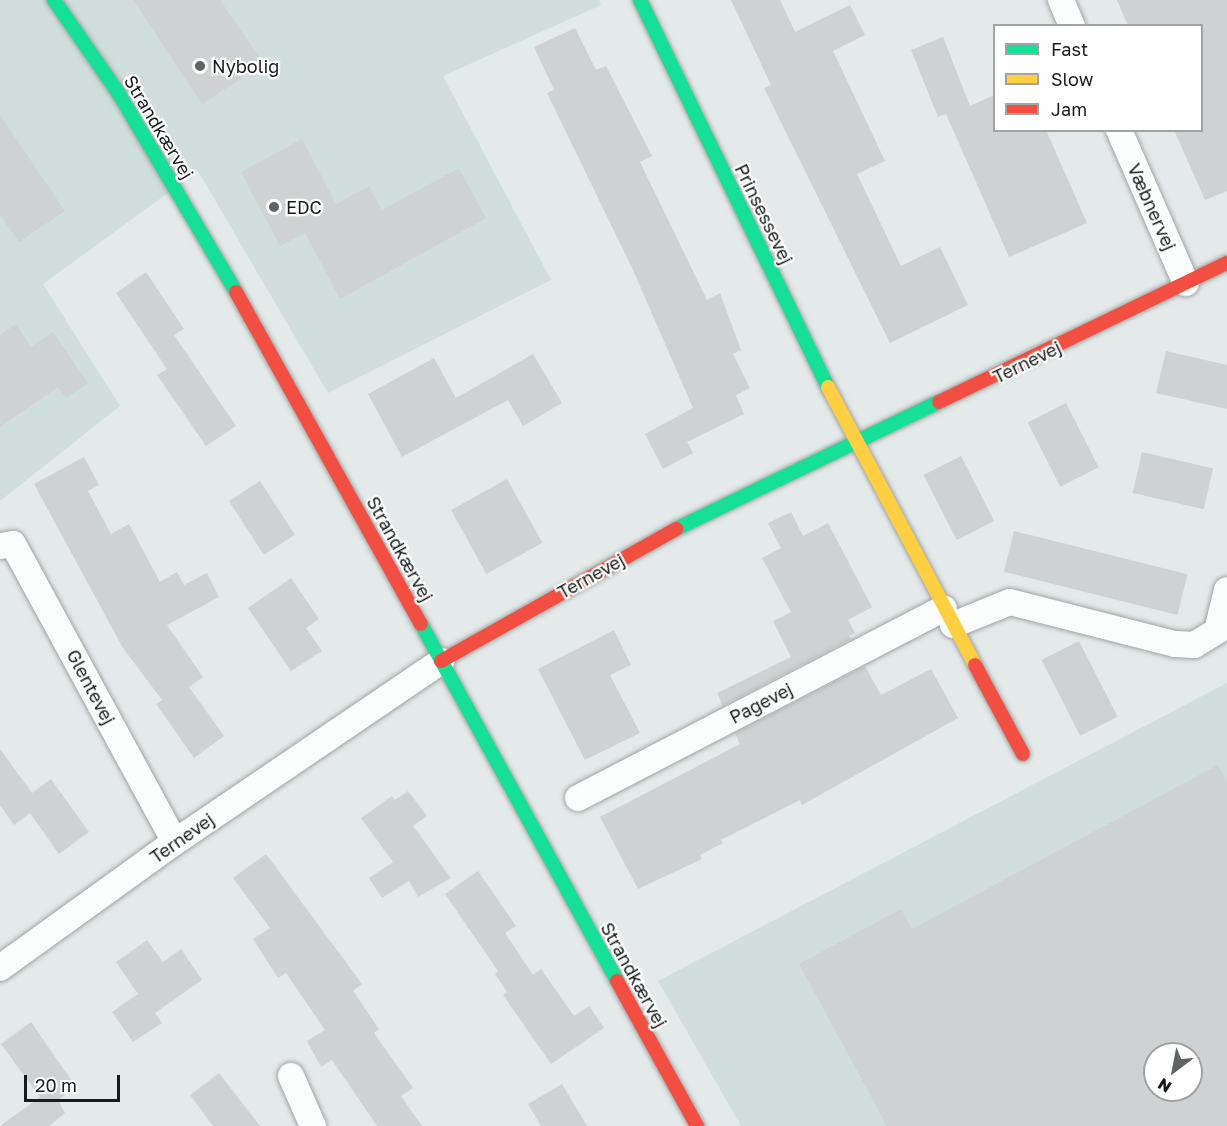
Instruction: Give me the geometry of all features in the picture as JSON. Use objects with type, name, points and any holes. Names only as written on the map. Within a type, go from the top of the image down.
[{"type":"street","name":"Strandkærvej","points":[[54,0],[119,94],[267,344],[697,1126]]},
{"type":"street","name":"Prinsessevej","points":[[640,0],[856,444]]},
{"type":"street","points":[[1061,0],[1071,24]]},
{"type":"street","name":"Væbnervej","points":[[1120,132],[1186,283]]},
{"type":"street","name":"Ternevej","points":[[0,968],[175,842],[441,661],[664,535],[1227,263]]},
{"type":"street","points":[[856,444],[1023,754]]},
{"type":"street","name":"Glentevej","points":[[0,546],[13,544],[175,842]]},
{"type":"street","name":"Pagevej","points":[[578,798],[949,616],[1010,602],[1175,644],[1194,645],[1217,631],[1227,590]]},
{"type":"street","points":[[291,1076],[313,1126]]},
{"type":"shaded area","points":[[0,0],[599,0],[601,5],[443,76],[551,280],[328,393],[198,171],[43,284],[120,406],[0,501]]},
{"type":"shaded area","points":[[1227,683],[1227,1126],[741,1126],[658,981]]},
{"type":"building","points":[[133,0],[220,0],[259,57],[239,80],[202,104]]},
{"type":"building","points":[[731,0],[780,0],[795,32],[850,5],[865,35],[833,51],[885,161],[857,174],[901,266],[940,247],[968,305],[890,343],[764,88],[771,85]]},
{"type":"building","points":[[1117,0],[1227,0],[1227,191],[1205,200],[1175,132],[1203,132],[1203,24],[1127,24]]},
{"type":"building","points":[[575,28],[596,70],[606,66],[652,156],[640,162],[707,300],[720,293],[741,350],[733,354],[750,388],[736,395],[744,414],[687,442],[693,453],[663,469],[645,434],[693,408],[633,270],[547,93],[554,90],[534,47]]},
{"type":"building","points":[[943,37],[970,106],[993,95],[993,132],[1047,132],[1087,223],[1009,257],[946,114],[938,117],[911,50]]},
{"type":"building","points":[[0,115],[65,211],[19,242],[0,215]]},
{"type":"building","points":[[302,139],[336,204],[369,186],[382,210],[459,168],[486,218],[340,299],[305,233],[280,246],[241,172]]},
{"type":"building","points":[[146,272],[184,329],[174,335],[236,426],[206,446],[157,375],[167,369],[116,293]]},
{"type":"building","points":[[16,324],[31,347],[53,332],[88,383],[66,398],[58,387],[0,427],[0,335]]},
{"type":"building","points":[[1166,351],[1227,365],[1227,409],[1156,393]]},
{"type":"building","points":[[533,354],[562,403],[523,426],[508,400],[402,457],[368,394],[434,358],[456,398]]},
{"type":"building","points":[[1066,403],[1099,467],[1060,487],[1028,423]]},
{"type":"building","points":[[1142,452],[1213,468],[1204,509],[1133,493]]},
{"type":"building","points":[[961,456],[994,521],[957,540],[924,475]]},
{"type":"building","points":[[84,457],[99,485],[88,491],[111,534],[129,524],[160,582],[177,572],[184,585],[207,573],[219,597],[167,625],[203,677],[189,687],[224,736],[194,758],[156,704],[162,700],[123,648],[34,484]]},
{"type":"building","points":[[507,479],[542,543],[486,574],[451,510]]},
{"type":"building","points":[[260,481],[295,535],[264,555],[229,501]]},
{"type":"building","points":[[791,512],[803,536],[828,523],[872,607],[848,620],[855,633],[849,636],[851,639],[723,706],[717,693],[791,657],[773,621],[791,612],[762,558],[781,548],[768,523]]},
{"type":"building","points":[[1014,531],[1188,574],[1178,615],[1004,572]]},
{"type":"building","points":[[291,578],[319,619],[306,628],[322,651],[291,671],[248,608]]},
{"type":"building","points":[[614,630],[631,665],[610,675],[640,733],[585,760],[538,669]]},
{"type":"building","points":[[1079,641],[1118,717],[1080,736],[1042,660]]},
{"type":"building","points":[[865,666],[881,695],[931,669],[958,718],[802,805],[800,800],[721,840],[723,843],[700,855],[702,859],[638,889],[600,817],[740,744],[735,733]]},
{"type":"building","points":[[0,749],[32,793],[51,779],[89,832],[59,854],[30,813],[14,825],[0,805]]},
{"type":"building","points":[[1218,765],[1227,781],[1227,1126],[887,1126],[799,964],[901,909],[912,929]]},
{"type":"building","points":[[408,791],[427,816],[413,826],[451,878],[418,897],[409,881],[382,898],[369,878],[393,862],[361,818],[392,796],[395,800]]},
{"type":"building","points":[[266,854],[362,984],[353,991],[379,1029],[374,1033],[413,1088],[401,1096],[422,1126],[377,1126],[332,1060],[321,1067],[307,1041],[325,1030],[286,973],[278,978],[253,939],[270,928],[233,878]]},
{"type":"building","points":[[478,871],[516,926],[505,933],[533,975],[541,969],[574,1016],[589,1006],[604,1028],[551,1064],[503,995],[507,992],[495,974],[498,971],[445,894]]},
{"type":"building","points":[[147,940],[163,962],[181,949],[202,980],[155,1013],[162,1023],[133,1042],[112,1012],[138,994],[116,962]]},
{"type":"building","points":[[31,1022],[76,1087],[58,1100],[65,1113],[49,1126],[0,1126],[40,1097],[1,1044]]},
{"type":"building","points":[[219,1073],[260,1126],[213,1126],[190,1095]]},
{"type":"building","points":[[562,1084],[587,1126],[541,1126],[528,1104]]},
{"type":"traffic: fast","points":[[54,0],[119,94],[236,292]]},
{"type":"traffic: fast","points":[[640,0],[828,387]]},
{"type":"traffic: fast","points":[[676,529],[939,402]]},
{"type":"traffic: fast","points":[[421,624],[617,981]]},
{"type":"traffic: slow","points":[[828,387],[975,665]]},
{"type":"traffic: jam","points":[[939,402],[1227,263]]},
{"type":"traffic: jam","points":[[236,292],[421,624]]},
{"type":"traffic: jam","points":[[441,661],[676,529]]},
{"type":"traffic: jam","points":[[975,665],[1023,754]]},
{"type":"traffic: jam","points":[[617,981],[697,1126]]},
{"type":"place","name":"Nybolig","points":[[200,66]]},
{"type":"place","name":"EDC","points":[[274,207]]}]
